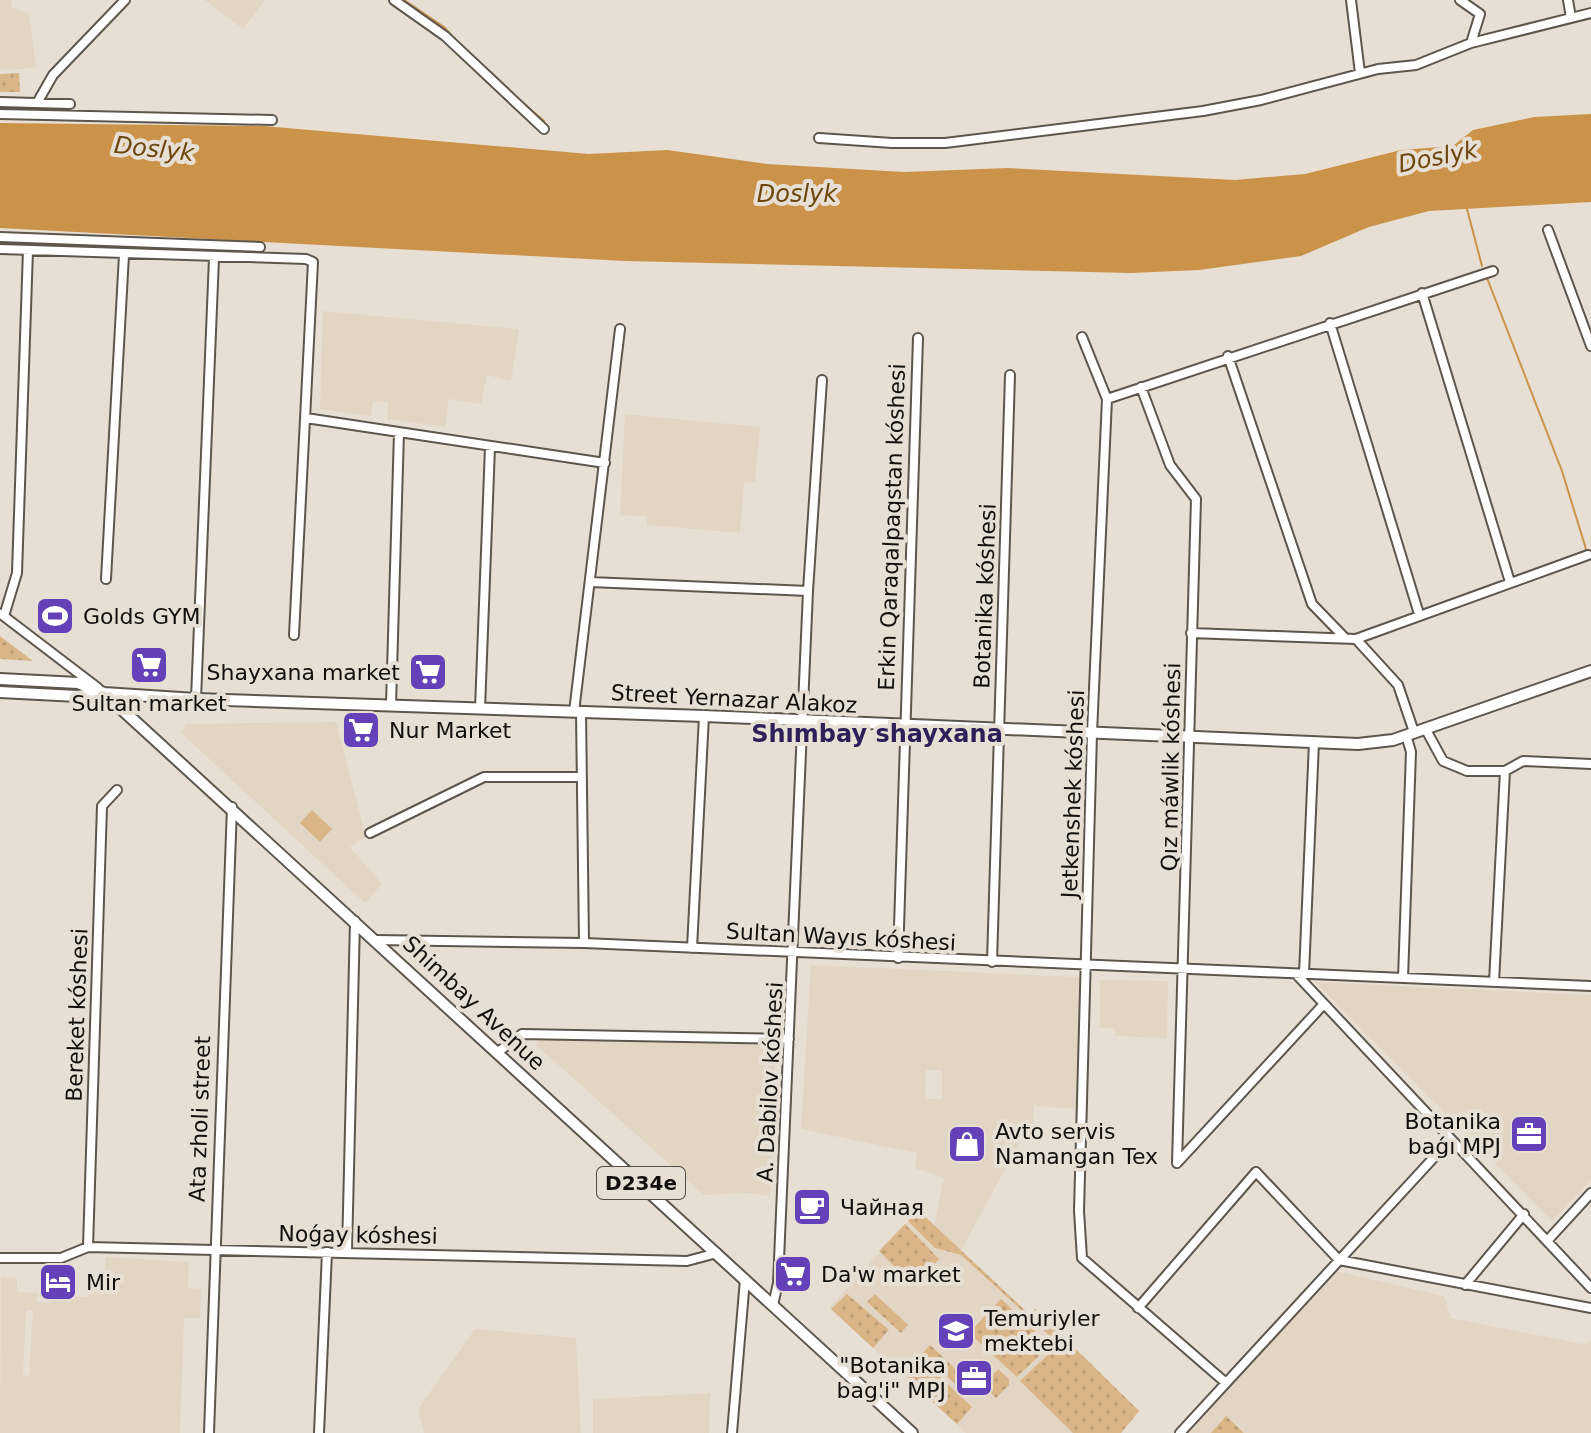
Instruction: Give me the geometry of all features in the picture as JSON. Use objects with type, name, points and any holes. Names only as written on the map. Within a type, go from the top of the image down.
[{"type":"main road","name":"Street Yernazar Alakoz","points":[[0,692],[77,696],[104,693],[1358,744],[1393,740],[1591,671]]},
{"type":"main road","name":"Street Yernazar Alakoz","points":[[0,679],[78,683],[104,693]]},
{"type":"main road","name":"Shimbay Avenue","points":[[104,693],[912,1433]]},
{"type":"street","points":[[37,103],[53,75],[125,0]]},
{"type":"street","points":[[394,0],[445,36],[544,129]]},
{"type":"street","points":[[1351,0],[1360,73]]},
{"type":"street","points":[[1460,0],[1480,14],[1471,43]]},
{"type":"street","points":[[1568,0],[1571,18]]},
{"type":"street","points":[[819,138],[945,143],[1115,123],[1261,100],[1360,73],[1416,65],[1471,43],[1591,13]]},
{"type":"street","points":[[0,102],[70,104]]},
{"type":"street","points":[[0,114],[272,120]]},
{"type":"street","points":[[1548,230],[1587,320],[1591,346]]},
{"type":"street","points":[[0,237],[260,247]]},
{"type":"street","points":[[0,249],[313,262],[294,635]]},
{"type":"street","points":[[2,614],[17,573],[28,250]]},
{"type":"street","points":[[106,579],[124,255]]},
{"type":"street","points":[[196,699],[214,258]]},
{"type":"street","points":[[1107,399],[1228,356],[1493,271]]},
{"type":"street","points":[[1422,293],[1510,582]]},
{"type":"street","points":[[1330,323],[1419,614]]},
{"type":"street","points":[[584,943],[577,712],[620,329]]},
{"type":"street","name":"Jetkenshek kóshesi","points":[[1082,337],[1107,399],[1092,733],[1079,1211],[1082,1258],[1138,1308]]},
{"type":"street","name":"Erkin Qaraqalpaqstan kóshesi","points":[[898,958],[903,726],[918,338]]},
{"type":"street","points":[[1228,356],[1312,604],[1346,638]]},
{"type":"street","name":"Botanika kóshesi","points":[[992,962],[1010,375]]},
{"type":"street","name":"A. Dabilov kóshesi","points":[[773,1305],[778,1283],[808,591],[822,380]]},
{"type":"street","name":"Qız máwlik kóshesi","points":[[1141,387],[1170,465],[1196,499],[1185,969],[1177,1163],[1323,1005]]},
{"type":"street","points":[[306,418],[605,463]]},
{"type":"street","points":[[391,705],[399,432]]},
{"type":"street","points":[[480,709],[490,447]]},
{"type":"street","points":[[1191,633],[1356,639],[1588,555]]},
{"type":"street","points":[[590,582],[808,591]]},
{"type":"street","name":"Shimbay Avenue","points":[[2,614],[104,693]]},
{"type":"street","points":[[1356,639],[1398,685],[1415,731],[1443,761],[1467,771],[1505,771],[1523,761],[1591,764]]},
{"type":"street","points":[[692,948],[704,716]]},
{"type":"street","points":[[1403,978],[1411,752],[1415,731]]},
{"type":"street","points":[[1314,742],[1300,974],[1323,1005],[1591,1288]]},
{"type":"street","points":[[1494,982],[1505,771]]},
{"type":"street","points":[[370,833],[484,777],[581,777]]},
{"type":"street","name":"Bereket kóshesi","points":[[88,1247],[102,806],[117,790]]},
{"type":"street","name":"Ata zholi street","points":[[209,1433],[232,807]]},
{"type":"street","points":[[347,1252],[355,921]]},
{"type":"street","name":"Sultan Wayıs kóshesi","points":[[375,940],[584,943],[1591,986]]},
{"type":"street","points":[[498,1052],[522,1034],[789,1039]]},
{"type":"street","points":[[1180,1433],[1450,1140]]},
{"type":"street","points":[[1226,1383],[1138,1308],[1256,1172],[1339,1260],[1591,1308]]},
{"type":"street","points":[[1548,1240],[1591,1193]]},
{"type":"street","points":[[1465,1285],[1524,1214]]},
{"type":"street","name":"Noǵay kóshesi","points":[[0,1258],[61,1258],[88,1247],[687,1261],[717,1253]]},
{"type":"street","points":[[319,1433],[327,1252]]},
{"type":"street","points":[[732,1433],[745,1279]]},
{"type":"shaded area","points":[[0,0],[11,0],[12,8],[29,13],[36,68],[0,70]]},
{"type":"shaded area","points":[[205,0],[265,0],[243,29]]},
{"type":"shaded area","points":[[19,73],[20,92],[0,92],[0,74]]},
{"type":"shaded area","points":[[323,311],[519,329],[511,381],[487,375],[481,404],[449,399],[445,427],[387,419],[388,403],[373,401],[371,416],[320,409]]},
{"type":"shaded area","points":[[625,414],[760,427],[755,482],[744,483],[740,533],[647,525],[647,516],[620,515]]},
{"type":"shaded area","points":[[0,636],[33,661],[0,659]]},
{"type":"shaded area","points":[[336,722],[366,837],[350,847],[382,884],[365,903],[181,733],[186,724]]},
{"type":"shaded area","points":[[312,810],[332,829],[320,842],[300,823]]},
{"type":"shaded area","points":[[811,965],[1080,977],[1076,1109],[1034,1106],[1033,1132],[1025,1132],[961,1251],[1029,1314],[1035,1309],[1139,1411],[1121,1433],[966,1433],[829,1308],[918,1210],[934,1225],[944,1178],[915,1168],[917,1153],[801,1129]],"holes":[[[926,1070],[942,1070],[942,1099],[925,1099]]]},
{"type":"shaded area","points":[[1100,980],[1168,981],[1167,1038],[1115,1036],[1115,1028],[1100,1028]]},
{"type":"shaded area","points":[[1315,982],[1591,995],[1591,1180],[1552,1221]]},
{"type":"shaded area","points":[[540,1038],[776,1045],[770,1196],[748,1193],[704,1195],[536,1045]]},
{"type":"shaded area","points":[[918,1210],[1029,1314],[1035,1309],[1139,1411],[1121,1433],[1073,1433],[1020,1381],[1059,1344],[961,1255],[935,1248],[908,1221]]},
{"type":"shaded area","points":[[905,1224],[939,1259],[916,1283],[911,1283],[879,1251]]},
{"type":"shaded area","points":[[106,1257],[189,1262],[188,1288],[201,1289],[200,1318],[184,1318],[180,1433],[0,1433],[1,1277],[17,1278],[17,1292],[37,1293],[37,1302],[50,1303],[51,1295],[88,1297],[89,1281],[104,1281]],"holes":[[[26,1310],[33,1310],[29,1376],[23,1375]]]},
{"type":"shaded area","points":[[1335,1271],[1444,1296],[1451,1318],[1582,1344],[1591,1341],[1591,1433],[1189,1433]]},
{"type":"shaded area","points":[[847,1294],[889,1330],[873,1348],[831,1309]]},
{"type":"shaded area","points":[[875,1294],[908,1325],[901,1333],[867,1302]]},
{"type":"shaded area","points":[[1001,1299],[1038,1334],[1029,1344],[1040,1355],[1017,1377],[969,1333]]},
{"type":"shaded area","points":[[475,1329],[576,1338],[581,1433],[424,1433],[418,1409]]},
{"type":"shaded area","points":[[930,1345],[965,1378],[957,1386],[923,1353]]},
{"type":"shaded area","points":[[924,1362],[972,1407],[957,1424],[907,1379]]},
{"type":"shaded area","points":[[998,1369],[1009,1379],[1009,1385],[996,1398],[983,1385]]},
{"type":"shaded area","points":[[710,1393],[709,1433],[593,1433],[593,1399]]},
{"type":"shaded area","points":[[1226,1416],[1244,1433],[1211,1433]]},
{"type":"water","name":"Doslyk","points":[[1591,114],[1591,202],[1429,211],[1369,227],[1301,256],[1199,270],[1131,273],[625,261],[0,228],[0,123],[263,126],[589,154],[667,150],[767,164],[904,172],[1008,168],[1235,180],[1305,174],[1401,150],[1453,146],[1473,130],[1534,117]]},
{"type":"waterway","points":[[404,0],[444,27],[463,48]]},
{"type":"waterway","points":[[509,91],[544,121]]},
{"type":"waterway","points":[[1467,209],[1482,266]]},
{"type":"waterway","points":[[1487,278],[1562,471],[1586,549]]},
{"type":"place","name":"Golds GYM","points":[[55,616]]},
{"type":"place","name":"Sultan market","points":[[149,665]]},
{"type":"place","name":"Shayxana market","points":[[428,672]]},
{"type":"place","name":"Nur Market","points":[[361,730]]},
{"type":"place","name":"Botanika baǵı MPJ","points":[[1529,1134]]},
{"type":"place","name":"Avto servis Namangan Tex","points":[[967,1144]]},
{"type":"place","name":"Чайная","points":[[812,1207]]},
{"type":"place","name":"Da'w market","points":[[793,1274]]},
{"type":"place","name":"Mir","points":[[58,1282]]},
{"type":"place","name":"Temuriyler mektebi","points":[[956,1331]]},
{"type":"place","name":"\"Botanika bag'i\" MPJ","points":[[974,1378]]},
{"type":"district","name":"Shımbay shayxana","points":[[877,734]]}]
